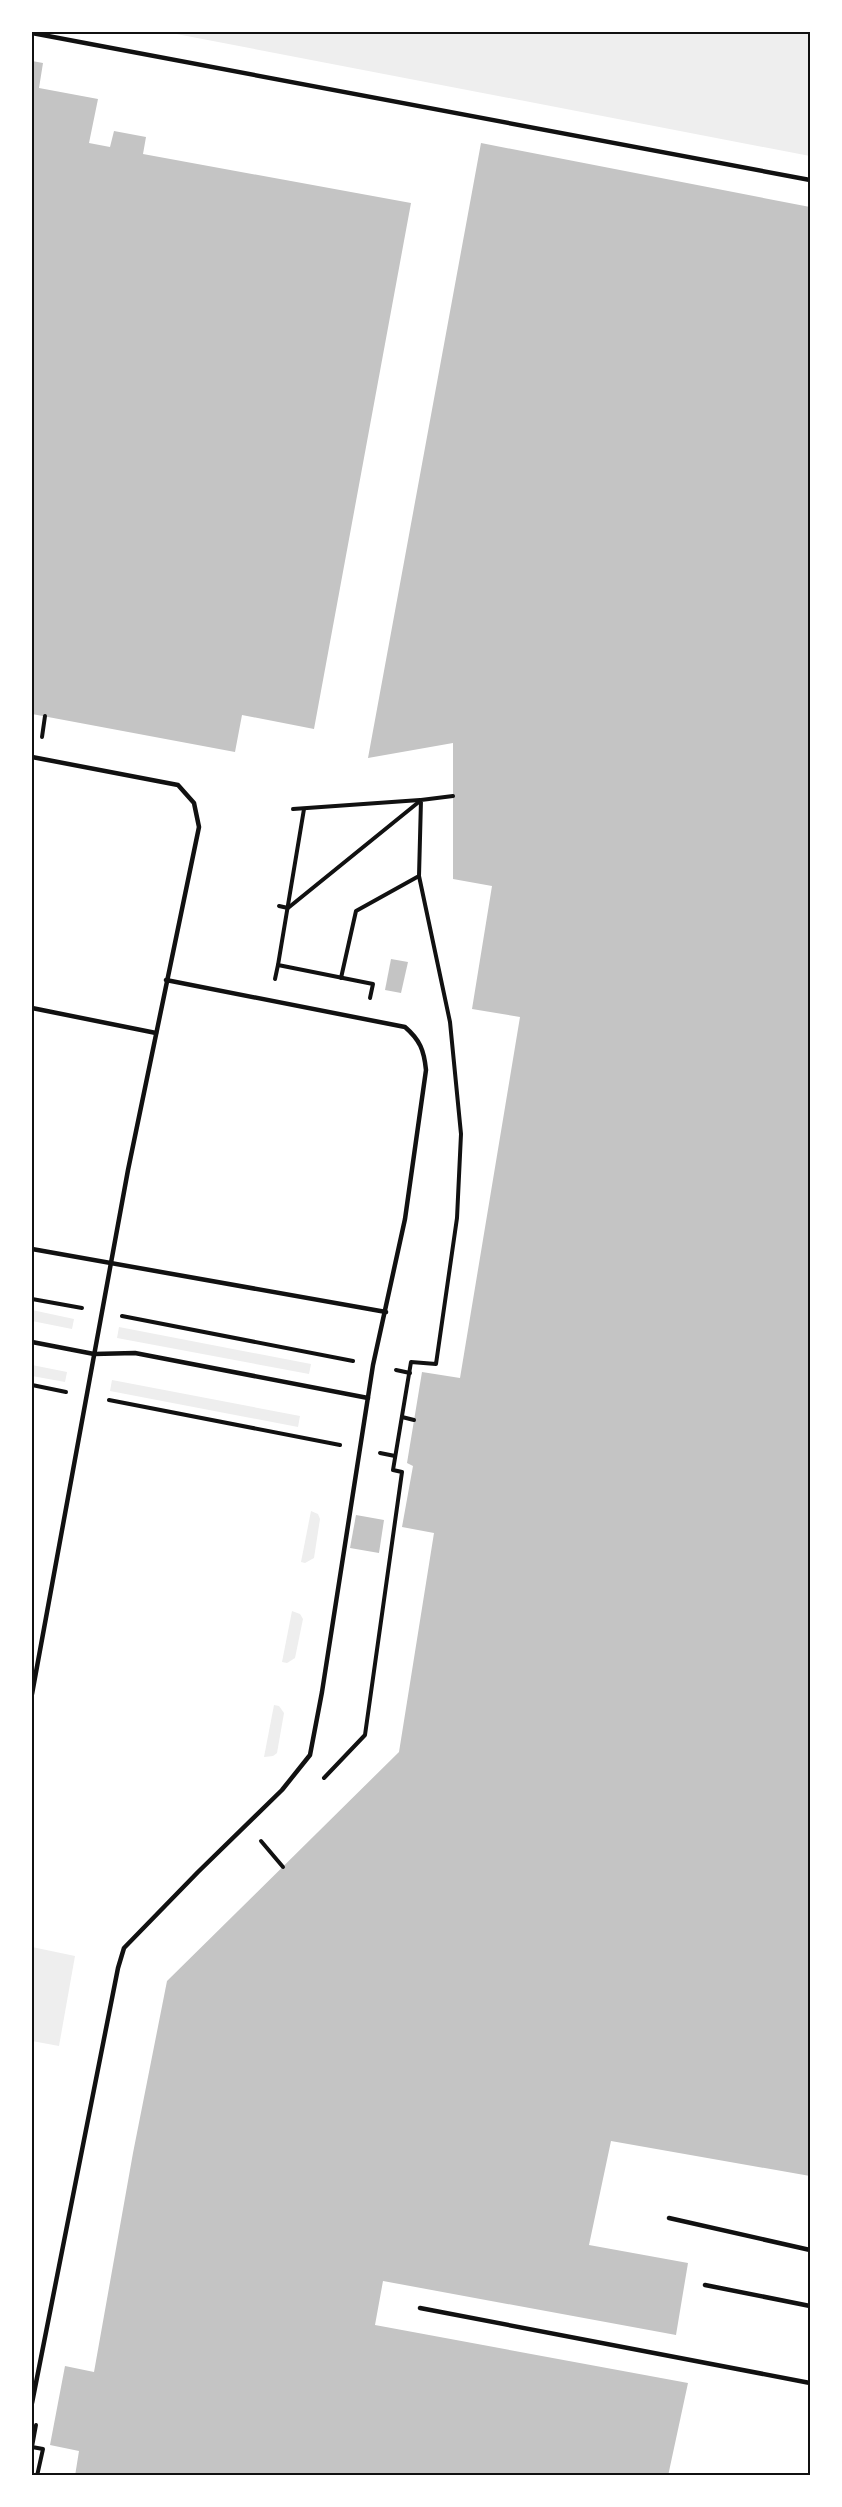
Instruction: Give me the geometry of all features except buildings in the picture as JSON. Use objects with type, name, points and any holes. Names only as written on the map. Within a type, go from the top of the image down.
[{"type":"lane","points":[[32,33],[810,180]]},
{"type":"lane","points":[[32,757],[177,785],[194,803],[199,827],[128,1170],[32,1694]]},
{"type":"lane","points":[[32,2403],[118,1968],[124,1948],[282,1790],[310,1755],[368,1398],[405,1220],[426,1070],[424,1051],[418,1038],[405,1027],[166,980]]},
{"type":"lane","points":[[32,1008],[156,1033]]},
{"type":"lane","points":[[32,1249],[386,1312]]},
{"type":"lane","points":[[32,1342],[94,1354],[135,1353],[368,1398]]},
{"type":"lane","points":[[669,2218],[810,2250]]},
{"type":"lane","points":[[705,2285],[810,2306]]},
{"type":"lane","points":[[420,2308],[810,2383]]},
{"type":"path","points":[[293,809],[453,796]]},
{"type":"path","points":[[319,1783],[365,1735],[402,1472],[393,1470],[411,1362],[436,1364],[457,1218],[461,1134],[450,1022],[419,876],[421,800]]},
{"type":"path","points":[[288,908],[421,800]]},
{"type":"path","points":[[304,809],[278,965],[373,984],[366,1020]]},
{"type":"path","points":[[341,978],[356,911],[419,876]]},
{"type":"path","points":[[279,906],[288,908]]},
{"type":"path","points":[[32,1299],[410,1373]]},
{"type":"path","points":[[32,1385],[395,1456]]},
{"type":"path","points":[[402,1417],[414,1420]]},
{"type":"path","points":[[247,1824],[283,1867]]},
{"type":"path","points":[[252,1849],[269,1832]]},
{"type":"path","points":[[38,2418],[33,2447],[43,2450],[38,2475]]},
{"type":"shaded area","points":[[166,32],[810,32],[810,156]]},
{"type":"shaded area","points":[[32,1310],[74,1319],[72,1329],[32,1321]]},
{"type":"shaded area","points":[[119,1327],[311,1364],[309,1374],[117,1338]]},
{"type":"shaded area","points":[[32,1365],[67,1372],[65,1382],[32,1376]]},
{"type":"shaded area","points":[[112,1380],[300,1416],[298,1427],[110,1391]]},
{"type":"shaded area","points":[[311,1511],[318,1514],[320,1519],[314,1558],[305,1563],[301,1562]]},
{"type":"shaded area","points":[[292,1611],[300,1614],[303,1619],[295,1658],[287,1663],[282,1662]]},
{"type":"shaded area","points":[[274,1705],[279,1706],[284,1713],[277,1753],[264,1757]]},
{"type":"shaded area","points":[[32,1947],[75,1956],[59,2046],[32,2041]]}]
